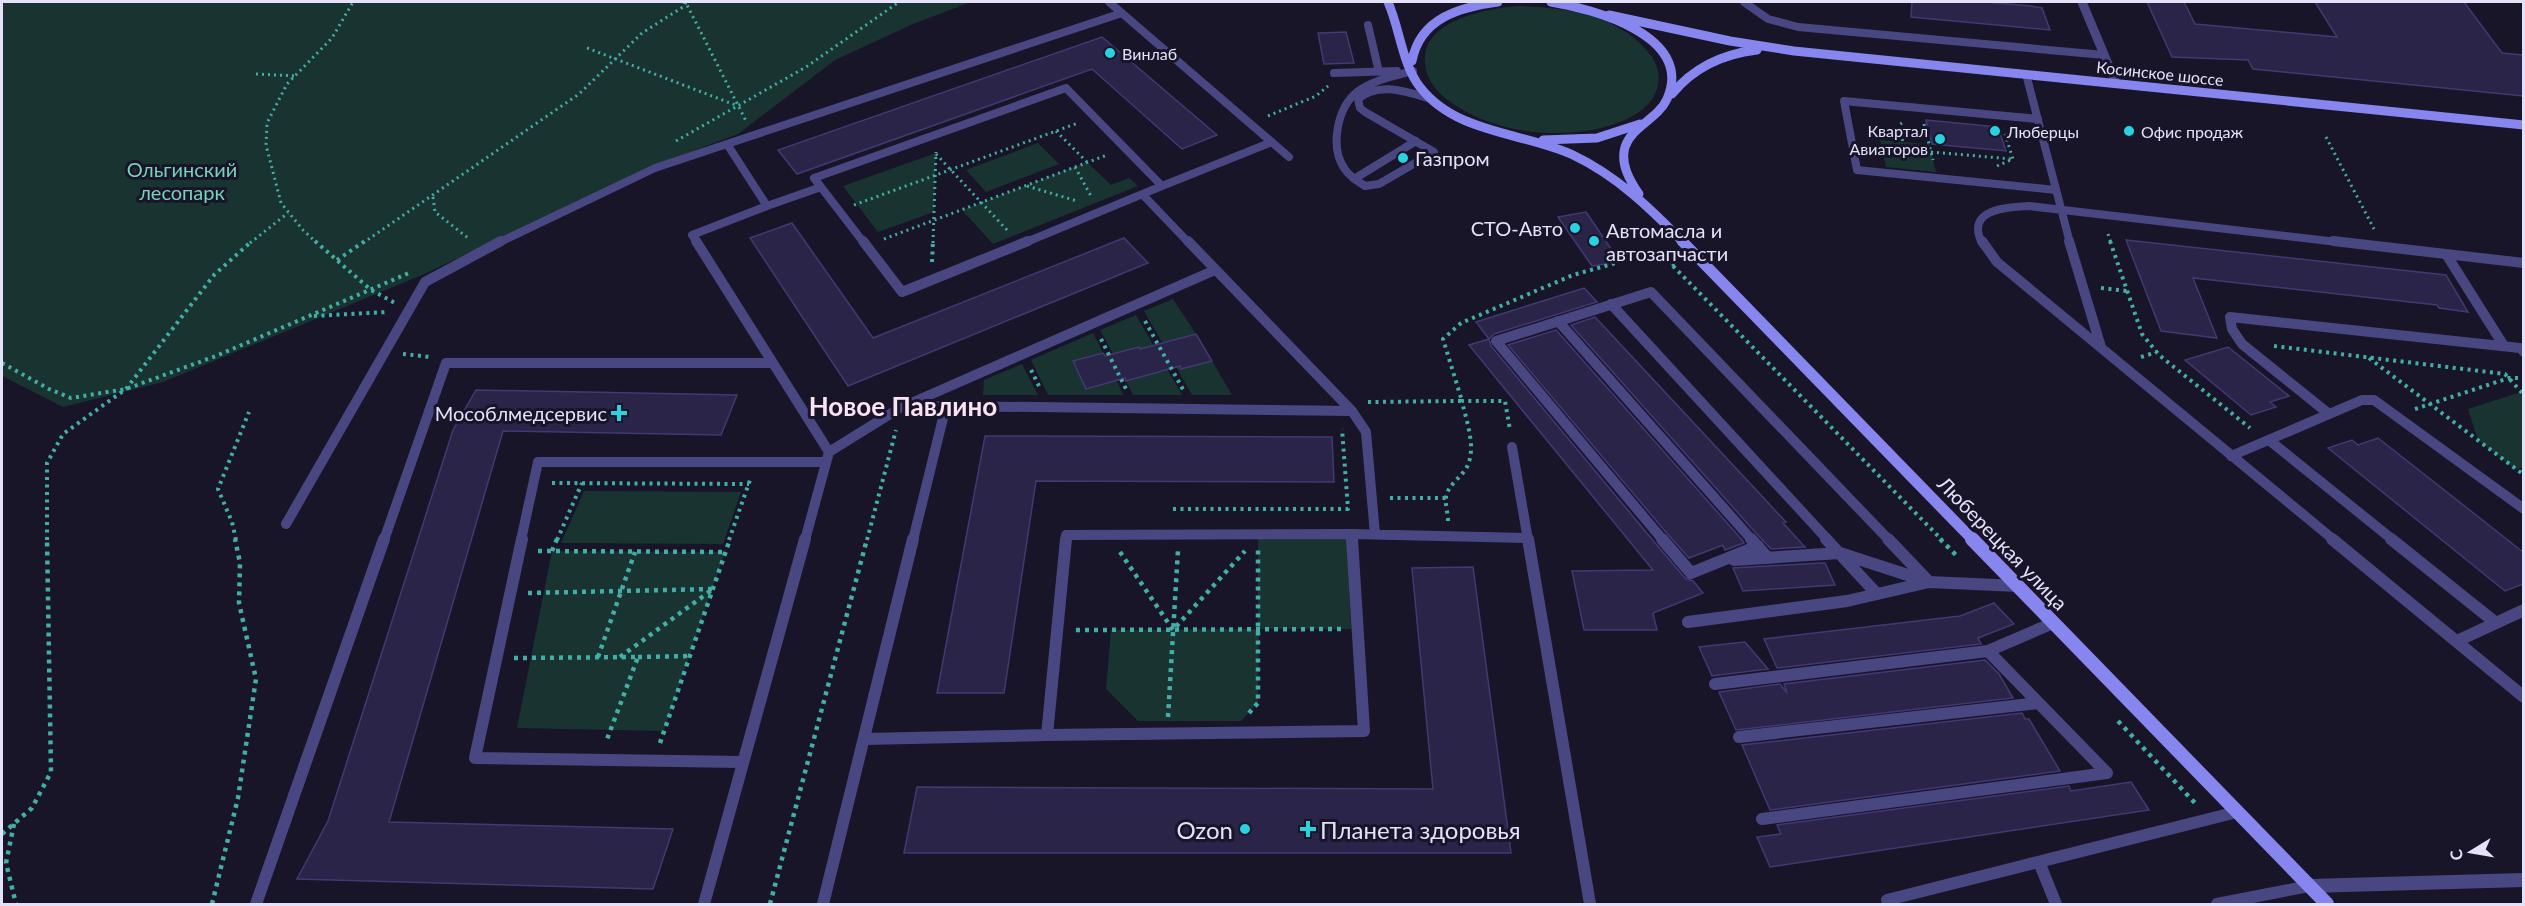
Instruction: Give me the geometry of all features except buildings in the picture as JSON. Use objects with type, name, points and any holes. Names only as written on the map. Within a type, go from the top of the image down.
[{"type":"main road","points":[[1388,2],[1419,85],[1431,99],[1466,122],[1558,149],[1597,168],[1616,179],[1651,209]]},
{"type":"main road","points":[[1413,71],[1411,58],[1414,45],[1436,22],[1470,7],[1498,2]]},
{"type":"main road","points":[[1551,2],[1586,8],[1609,15],[1645,35],[1668,61],[1672,74],[1672,88],[1666,101]]},
{"type":"main road","name":"Косинское шоссе","points":[[1609,15],[1730,41],[1794,51],[2523,125]]},
{"type":"main road","name":"Косинское шоссе","points":[[1655,114],[1681,81],[1692,71],[1716,59],[1755,50],[1794,51]]},
{"type":"main road","points":[[1515,137],[1569,141],[1596,138],[1630,128],[1655,114]]},
{"type":"main road","points":[[1651,209],[1632,182],[1624,158],[1630,137],[1655,114]]},
{"type":"main road","name":"Люберецкая улица","points":[[1651,209],[2327,904]]},
{"type":"street","points":[[2082,2],[2116,83]]},
{"type":"street","points":[[2309,886],[2523,880]]},
{"type":"lane","points":[[1109,2],[1289,157]]},
{"type":"lane","points":[[1744,2],[1753,12],[1775,22],[1798,27],[2104,55]]},
{"type":"lane","points":[[286,524],[425,282],[484,249],[655,168],[1122,13]]},
{"type":"lane","points":[[1368,26],[1380,72]]},
{"type":"lane","points":[[1334,73],[1413,71]]},
{"type":"lane","points":[[1413,71],[1361,89],[1347,99],[1337,126],[1339,157],[1346,174],[1365,186],[1379,184],[1434,152],[1365,112],[1360,108],[1358,99],[1368,92],[1378,90],[1400,91],[1431,99]]},
{"type":"lane","points":[[2026,74],[2060,210],[2101,348]]},
{"type":"lane","points":[[1163,187],[1066,88],[814,178],[902,292],[1163,187],[1272,142]]},
{"type":"lane","points":[[2038,119],[1920,111],[1844,101],[1857,170],[2056,190]]},
{"type":"lane","points":[[1354,179],[1416,141]]},
{"type":"lane","points":[[727,144],[767,206]]},
{"type":"lane","points":[[704,904],[827,457],[772,363],[692,235],[821,187]]},
{"type":"lane","points":[[1143,195],[1347,406],[1366,432],[1375,534]]},
{"type":"lane","points":[[2523,263],[2012,206],[1997,208],[1985,214],[1979,221],[1977,230],[1979,240],[1997,262],[2523,697]]},
{"type":"lane","points":[[2446,254],[2504,346]]},
{"type":"lane","points":[[742,762],[475,758],[538,462],[757,462],[827,457],[903,406],[1215,270]]},
{"type":"lane","points":[[1758,546],[1691,573],[1496,341],[1651,292],[1929,582]]},
{"type":"lane","points":[[1611,304],[1877,594]]},
{"type":"lane","points":[[2330,414],[2240,342],[2229,321],[2230,317],[2504,346],[2520,348],[2523,352]]},
{"type":"lane","points":[[1558,321],[1768,558]]},
{"type":"lane","points":[[256,904],[446,363],[772,363]]},
{"type":"lane","points":[[2231,456],[2362,400],[2374,400],[2398,415],[2523,508]]},
{"type":"lane","points":[[903,406],[1194,409],[1347,406]]},
{"type":"lane","points":[[823,904],[946,406]]},
{"type":"lane","points":[[2267,440],[2496,623]]},
{"type":"lane","points":[[1512,447],[1590,904]]},
{"type":"lane","points":[[864,739],[1364,731],[1352,534]]},
{"type":"lane","points":[[1047,735],[1066,535],[1375,534],[1528,538]]},
{"type":"lane","points":[[1721,561],[1840,553],[1929,582],[2018,586]]},
{"type":"lane","points":[[1688,622],[1847,601],[1929,582]]},
{"type":"lane","points":[[2457,641],[2523,610]]},
{"type":"lane","points":[[1715,684],[1988,651],[2053,623]]},
{"type":"lane","points":[[1762,819],[2107,773],[1988,651]]},
{"type":"lane","points":[[1739,737],[2038,703]]},
{"type":"lane","points":[[1889,904],[1887,900],[2237,812]]},
{"type":"lane","points":[[2039,862],[2056,904]]},
{"type":"lane","points":[[2217,904],[2309,886]]},
{"type":"path","points":[[353,2],[332,38],[287,84],[267,123],[266,145],[281,203],[288,213],[303,230],[371,290],[409,311]]},
{"type":"path","points":[[337,260],[433,197],[579,94],[642,33],[683,7],[685,2]]},
{"type":"path","points":[[587,48],[738,106],[685,2]]},
{"type":"path","points":[[869,21],[899,2]]},
{"type":"path","points":[[1250,124],[1316,96],[1343,73]]},
{"type":"path","points":[[256,74],[297,76]]},
{"type":"path","points":[[1910,170],[1899,125],[1920,111],[1934,162]]},
{"type":"path","points":[[839,211],[1083,121]]},
{"type":"path","points":[[1056,131],[1087,162]]},
{"type":"path","points":[[932,280],[937,134]]},
{"type":"path","points":[[2326,137],[2377,235]]},
{"type":"path","points":[[866,246],[1125,148]]},
{"type":"path","points":[[1931,152],[2013,159]]},
{"type":"path","points":[[936,153],[1020,244]]},
{"type":"path","points":[[1075,167],[1096,203]]},
{"type":"path","points":[[1026,185],[1080,202]]},
{"type":"path","points":[[433,197],[435,213],[463,232],[470,241]]},
{"type":"path","points":[[2,834],[32,808],[51,772],[47,463],[63,434],[126,389],[214,275],[241,250],[288,213]]},
{"type":"path","points":[[2118,235],[2107,234],[2142,334],[2157,352],[2267,440]]},
{"type":"path","points":[[1450,536],[1446,498],[1449,490],[1463,473],[1470,450],[1462,401],[1443,339],[1461,323],[1573,275],[1659,251],[1960,560]]},
{"type":"path","points":[[1673,266],[1698,258]]},
{"type":"path","points":[[2101,288],[2127,291]]},
{"type":"path","points":[[2,363],[71,398],[126,389],[216,356],[371,290]]},
{"type":"path","points":[[1136,304],[1194,409]]},
{"type":"path","points":[[308,316],[409,311]]},
{"type":"path","points":[[1093,323],[1135,408]]},
{"type":"path","points":[[2240,342],[2505,374],[2523,395]]},
{"type":"path","points":[[2140,358],[2157,352]]},
{"type":"path","points":[[384,354],[426,355],[446,363]]},
{"type":"path","points":[[1023,354],[1049,407]]},
{"type":"path","points":[[2368,358],[2523,475]]},
{"type":"path","points":[[2398,415],[2509,378],[2523,378]]},
{"type":"path","points":[[1347,406],[1505,401],[1512,447]]},
{"type":"path","points":[[770,904],[903,406]]},
{"type":"path","points":[[213,904],[238,798],[256,679],[239,603],[240,563],[232,522],[218,489],[249,412]]},
{"type":"path","points":[[1173,509],[1348,509],[1341,420]]},
{"type":"path","points":[[654,760],[757,462]]},
{"type":"path","points":[[534,482],[749,484]]},
{"type":"path","points":[[552,551],[582,483]]},
{"type":"path","points":[[1371,498],[1446,498]]},
{"type":"path","points":[[1108,535],[1173,630]]},
{"type":"path","points":[[1168,721],[1179,535]]},
{"type":"path","points":[[1247,715],[1258,703],[1258,536]]},
{"type":"path","points":[[1173,630],[1258,536]]},
{"type":"path","points":[[519,551],[726,552]]},
{"type":"path","points":[[598,657],[635,552]]},
{"type":"path","points":[[510,593],[713,589]]},
{"type":"path","points":[[619,657],[713,589]]},
{"type":"path","points":[[1057,630],[1358,629]]},
{"type":"path","points":[[496,658],[690,656]]},
{"type":"path","points":[[599,760],[638,657]]},
{"type":"path","points":[[2113,717],[2211,819]]},
{"type":"path","points":[[1158,721],[1178,721]]},
{"type":"path","points":[[14,824],[6,863],[16,904]]},
{"type":"green space","name":"Ольгинский лесопарк","points":[[2,2],[971,2],[913,24],[835,60],[738,134],[661,163],[422,275],[163,382],[63,407],[2,376]]},
{"type":"green space","points":[[1517,6],[1554,8],[1591,16],[1625,31],[1640,43],[1657,66],[1658,86],[1650,102],[1638,113],[1616,123],[1581,132],[1561,133],[1519,130],[1498,125],[1460,109],[1437,90],[1427,73],[1425,63],[1427,48],[1433,36],[1444,27],[1474,14]]},
{"type":"green space","points":[[1880,140],[1929,144],[1936,172],[1886,167]]},
{"type":"green space","points":[[1038,143],[1059,164],[986,192],[966,170]]},
{"type":"green space","points":[[936,153],[934,212],[878,232],[843,186]]},
{"type":"green space","points":[[1087,162],[1111,185],[1129,178],[1138,186],[993,244],[962,210]]},
{"type":"green space","points":[[1173,299],[1196,334],[1167,342],[1181,369],[1212,361],[1232,395],[1192,395],[1144,311]]},
{"type":"green space","points":[[1136,315],[1182,395],[1133,395],[1126,381],[1153,373],[1139,347],[1113,354],[1100,330]]},
{"type":"green space","points":[[1093,333],[1103,353],[1073,362],[1086,389],[1117,381],[1123,395],[1048,395],[1031,360]]},
{"type":"green space","points":[[1022,364],[1038,395],[983,395],[984,380]]},
{"type":"green space","points":[[2521,392],[2524,395],[2523,467],[2516,470],[2478,440],[2468,409]]},
{"type":"green space","points":[[584,491],[741,492],[723,544],[561,543]]},
{"type":"green space","points":[[1258,539],[1347,539],[1351,629],[1259,629],[1258,703],[1241,721],[1138,721],[1106,689],[1111,630],[1258,629]]},
{"type":"green space","points":[[552,551],[725,552],[664,731],[517,728]]},
{"type":"place","name":"Винлаб","points":[[1110,53]]},
{"type":"place","name":"Люберцы","points":[[1995,131]]},
{"type":"place","name":"Офис продаж","points":[[2129,131]]},
{"type":"place","name":"Квартал Авиаторов","points":[[1940,139]]},
{"type":"place","name":"Газпром","points":[[1403,158]]},
{"type":"place","name":"СТО-Авто","points":[[1575,228]]},
{"type":"place","name":"Автомасла и автозапчасти","points":[[1594,241]]},
{"type":"place","name":"Мособлмедсервис","points":[[619,413]]},
{"type":"place","name":"Ozon","points":[[1245,829]]},
{"type":"place","name":"Планета здоровья","points":[[1308,829]]},
{"type":"district","name":"Новое Павлино","points":[[903,406]]}]
